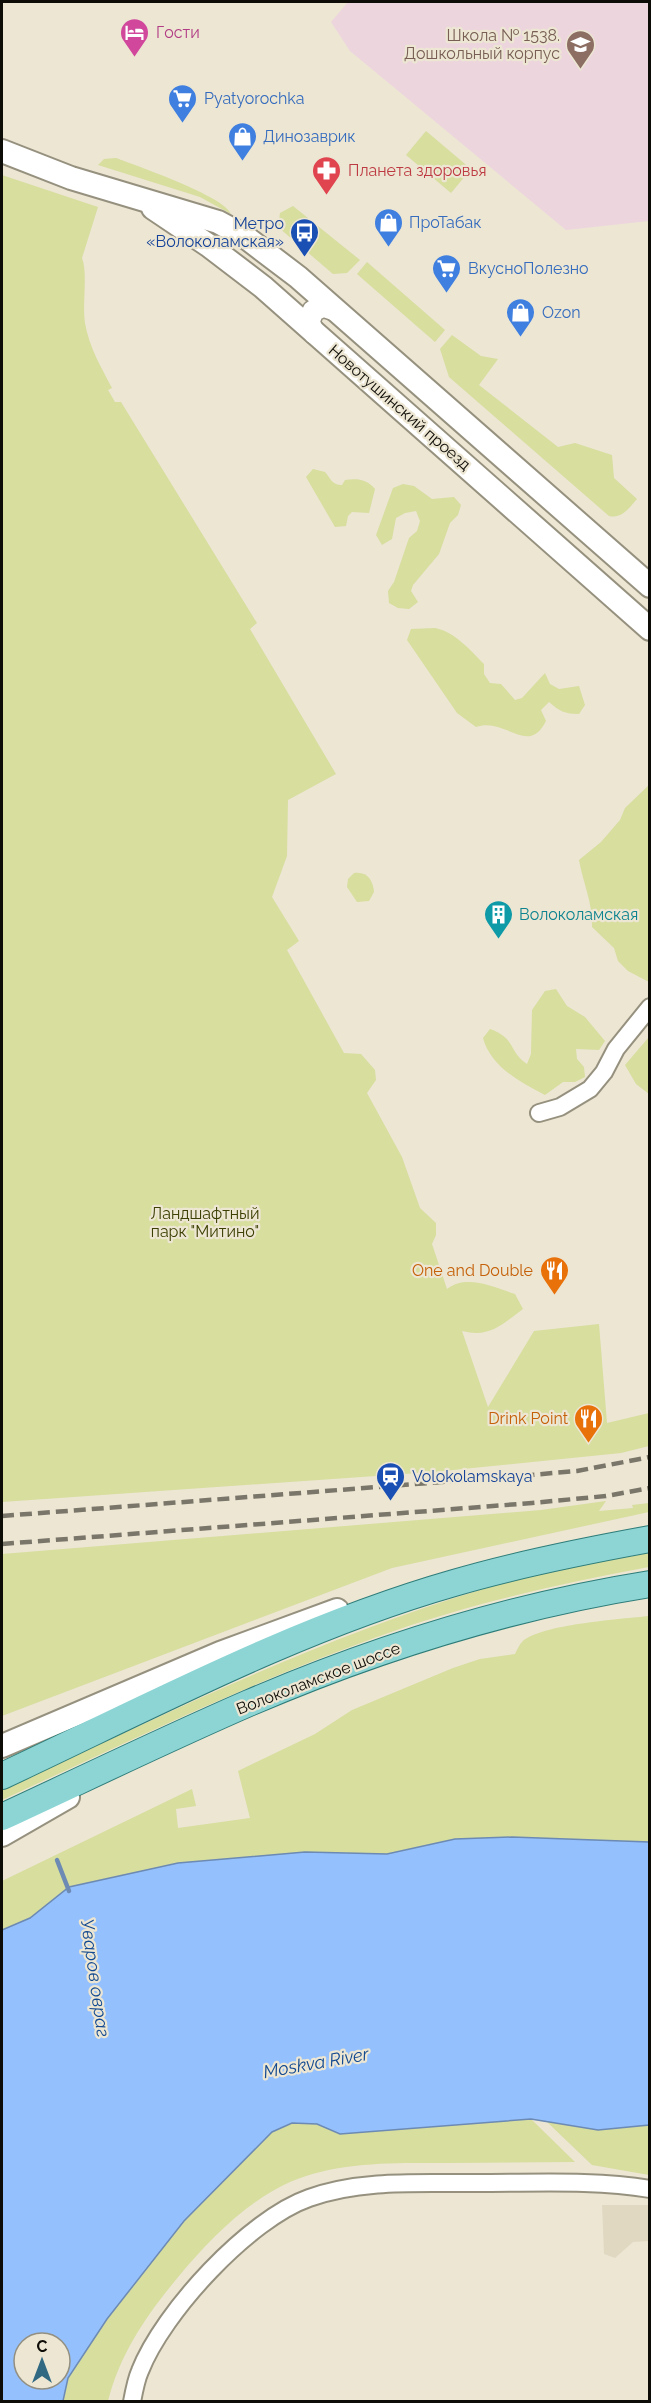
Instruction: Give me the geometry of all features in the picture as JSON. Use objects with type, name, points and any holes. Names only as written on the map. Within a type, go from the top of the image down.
[{"type":"main road","name":"Новотушинский проезд","points":[[2,151],[61,175],[139,199],[185,210],[218,222],[244,236],[335,310],[650,586]]},
{"type":"main road","name":"Новотушинский проезд","points":[[139,199],[208,245],[263,287],[422,425],[650,629]]},
{"type":"main road","points":[[2,1746],[253,1641],[341,1609],[583,1552],[650,1539]]},
{"type":"main road","points":[[2,1776],[285,1646],[353,1617],[453,1583]]},
{"type":"main road","name":"Волоколамское шоссе","points":[[2,1817],[249,1703],[398,1647],[525,1610],[650,1584]]},
{"type":"main road","points":[[2,1835],[68,1798],[101,1771]]},
{"type":"street","points":[[314,333],[309,322],[313,311],[323,306],[335,310]]},
{"type":"street","points":[[539,1113],[560,1107],[590,1089],[604,1072],[616,1049],[650,1007]]},
{"type":"street","points":[[132,2402],[140,2370],[162,2331],[189,2295],[230,2250],[270,2217],[308,2198],[347,2188],[393,2185],[575,2182],[650,2189]]},
{"type":"shaded area","name":"Школа № 1538. Дошкольный корпус","points":[[348,2],[649,2],[649,221],[566,230],[350,51],[331,22]]},
{"type":"shaded area","points":[[602,2205],[649,2205],[649,2241],[633,2242],[615,2258],[604,2254]]},
{"type":"green space","points":[[426,131],[471,169],[451,193],[406,155]]},
{"type":"green space","points":[[116,158],[197,190],[225,207],[231,214],[200,197],[98,165],[104,159]]},
{"type":"green space","name":"Ландшафтный парк \"Митино\"","points":[[2,175],[98,207],[82,258],[85,272],[84,315],[92,349],[112,388],[108,390],[115,402],[121,402],[257,623],[250,629],[336,774],[288,800],[287,856],[272,897],[299,941],[287,950],[344,1053],[361,1054],[375,1070],[376,1080],[367,1093],[402,1157],[420,1208],[436,1223],[436,1235],[432,1244],[447,1289],[463,1282],[489,1285],[515,1294],[523,1309],[495,1329],[480,1333],[462,1331],[488,1407],[534,1331],[599,1324],[607,1423],[649,1413],[649,1446],[621,1453],[433,1472],[2,1502]]},
{"type":"green space","points":[[293,206],[360,260],[347,273],[333,274],[278,227],[280,213]]},
{"type":"green space","points":[[367,262],[445,330],[435,342],[357,274]]},
{"type":"green space","points":[[452,335],[481,356],[498,359],[479,385],[558,447],[575,443],[612,455],[614,478],[637,499],[628,509],[618,516],[609,516],[449,377],[440,349]]},
{"type":"green space","points":[[313,469],[325,472],[332,481],[339,485],[342,485],[345,480],[354,479],[365,481],[372,486],[375,489],[369,513],[352,512],[348,516],[346,526],[335,527],[306,477]]},
{"type":"green space","points":[[403,484],[414,486],[432,499],[454,497],[461,505],[458,515],[450,523],[439,554],[413,585],[411,591],[418,602],[409,609],[398,608],[389,603],[388,591],[394,582],[409,538],[417,531],[420,521],[416,511],[396,518],[392,539],[382,545],[376,535],[393,488]]},
{"type":"green space","points":[[435,628],[449,633],[467,647],[484,664],[484,674],[490,683],[501,684],[515,700],[522,698],[545,673],[550,684],[559,689],[579,686],[585,705],[579,714],[574,714],[562,711],[549,702],[541,710],[546,721],[532,736],[524,736],[487,725],[476,727],[457,713],[407,640],[411,629]]},
{"type":"green space","points":[[649,785],[649,982],[628,971],[618,961],[614,948],[592,927],[589,901],[579,860],[601,842],[620,820],[625,808]]},
{"type":"green space","points":[[354,873],[362,873],[371,880],[374,892],[369,901],[357,902],[347,887],[348,879]]},
{"type":"green space","points":[[556,989],[567,1006],[585,1017],[605,1041],[599,1050],[576,1049],[577,1059],[584,1067],[585,1077],[575,1082],[563,1082],[545,1095],[517,1079],[500,1065],[487,1048],[483,1038],[490,1029],[504,1036],[527,1064],[531,1054],[532,1010],[545,991]]},
{"type":"green space","points":[[649,1037],[649,1094],[636,1084],[625,1065]]},
{"type":"green space","points":[[606,1501],[599,1511],[633,1508],[632,1505],[649,1503],[649,1512],[392,1568],[2,1716],[2,1554],[541,1510]]},
{"type":"green space","points":[[649,1553],[649,1567],[477,1605],[329,1655],[187,1714],[2,1800],[2,1790],[238,1681],[357,1632],[418,1610],[522,1578]]},
{"type":"green space","points":[[649,1616],[649,1842],[512,1837],[455,1839],[387,1854],[305,1852],[178,1863],[69,1887],[30,1918],[2,1930],[2,1881],[192,1789],[196,1806],[176,1809],[178,1828],[250,1818],[238,1771],[315,1734],[352,1710],[453,1668],[480,1659],[515,1654],[522,1642],[546,1631],[582,1623]]},
{"type":"green space","points":[[531,2119],[575,2162],[367,2165],[328,2170],[290,2182],[244,2211],[191,2262],[136,2334],[120,2366],[108,2401],[63,2402],[65,2391],[72,2391],[72,2372],[107,2319],[184,2221],[272,2132],[291,2123],[317,2124],[340,2134]]},
{"type":"green space","points":[[546,2121],[598,2130],[649,2125],[649,2175],[592,2165]]},
{"type":"water","name":"Moskva River","points":[[512,1837],[649,1842],[649,2125],[598,2130],[531,2119],[340,2134],[317,2124],[292,2123],[272,2132],[184,2221],[107,2319],[72,2372],[72,2331],[12,2331],[12,2391],[65,2391],[63,2401],[2,2401],[2,1930],[30,1918],[69,1887],[178,1863],[305,1852],[387,1854],[455,1839]]},
{"type":"waterway","name":"Уваров овраг","points":[[57,1860],[69,1891]]},
{"type":"railway","points":[[2,1516],[577,1471],[650,1457]]},
{"type":"railway","points":[[2,1544],[532,1503],[606,1496],[650,1488]]},
{"type":"place","name":"Гости","points":[[135,58]]},
{"type":"place","name":"Школа № 1538. Дошкольный корпус","points":[[581,70]]},
{"type":"place","name":"Pyatyorochka","points":[[183,124]]},
{"type":"place","name":"Динозаврик","points":[[242,162]]},
{"type":"place","name":"Планета здоровья","points":[[327,196]]},
{"type":"place","name":"ПроТабак","points":[[388,248]]},
{"type":"place","name":"Метро «Волоколамская»","points":[[305,258]]},
{"type":"place","name":"ВкусноПолезно","points":[[447,294]]},
{"type":"place","name":"Ozon","points":[[521,338]]},
{"type":"place","name":"Волоколамская","points":[[498,940]]},
{"type":"place","name":"One and Double","points":[[554,1296]]},
{"type":"place","name":"Drink Point","points":[[589,1444]]},
{"type":"place","name":"Volokolamskaya","points":[[391,1502]]}]
